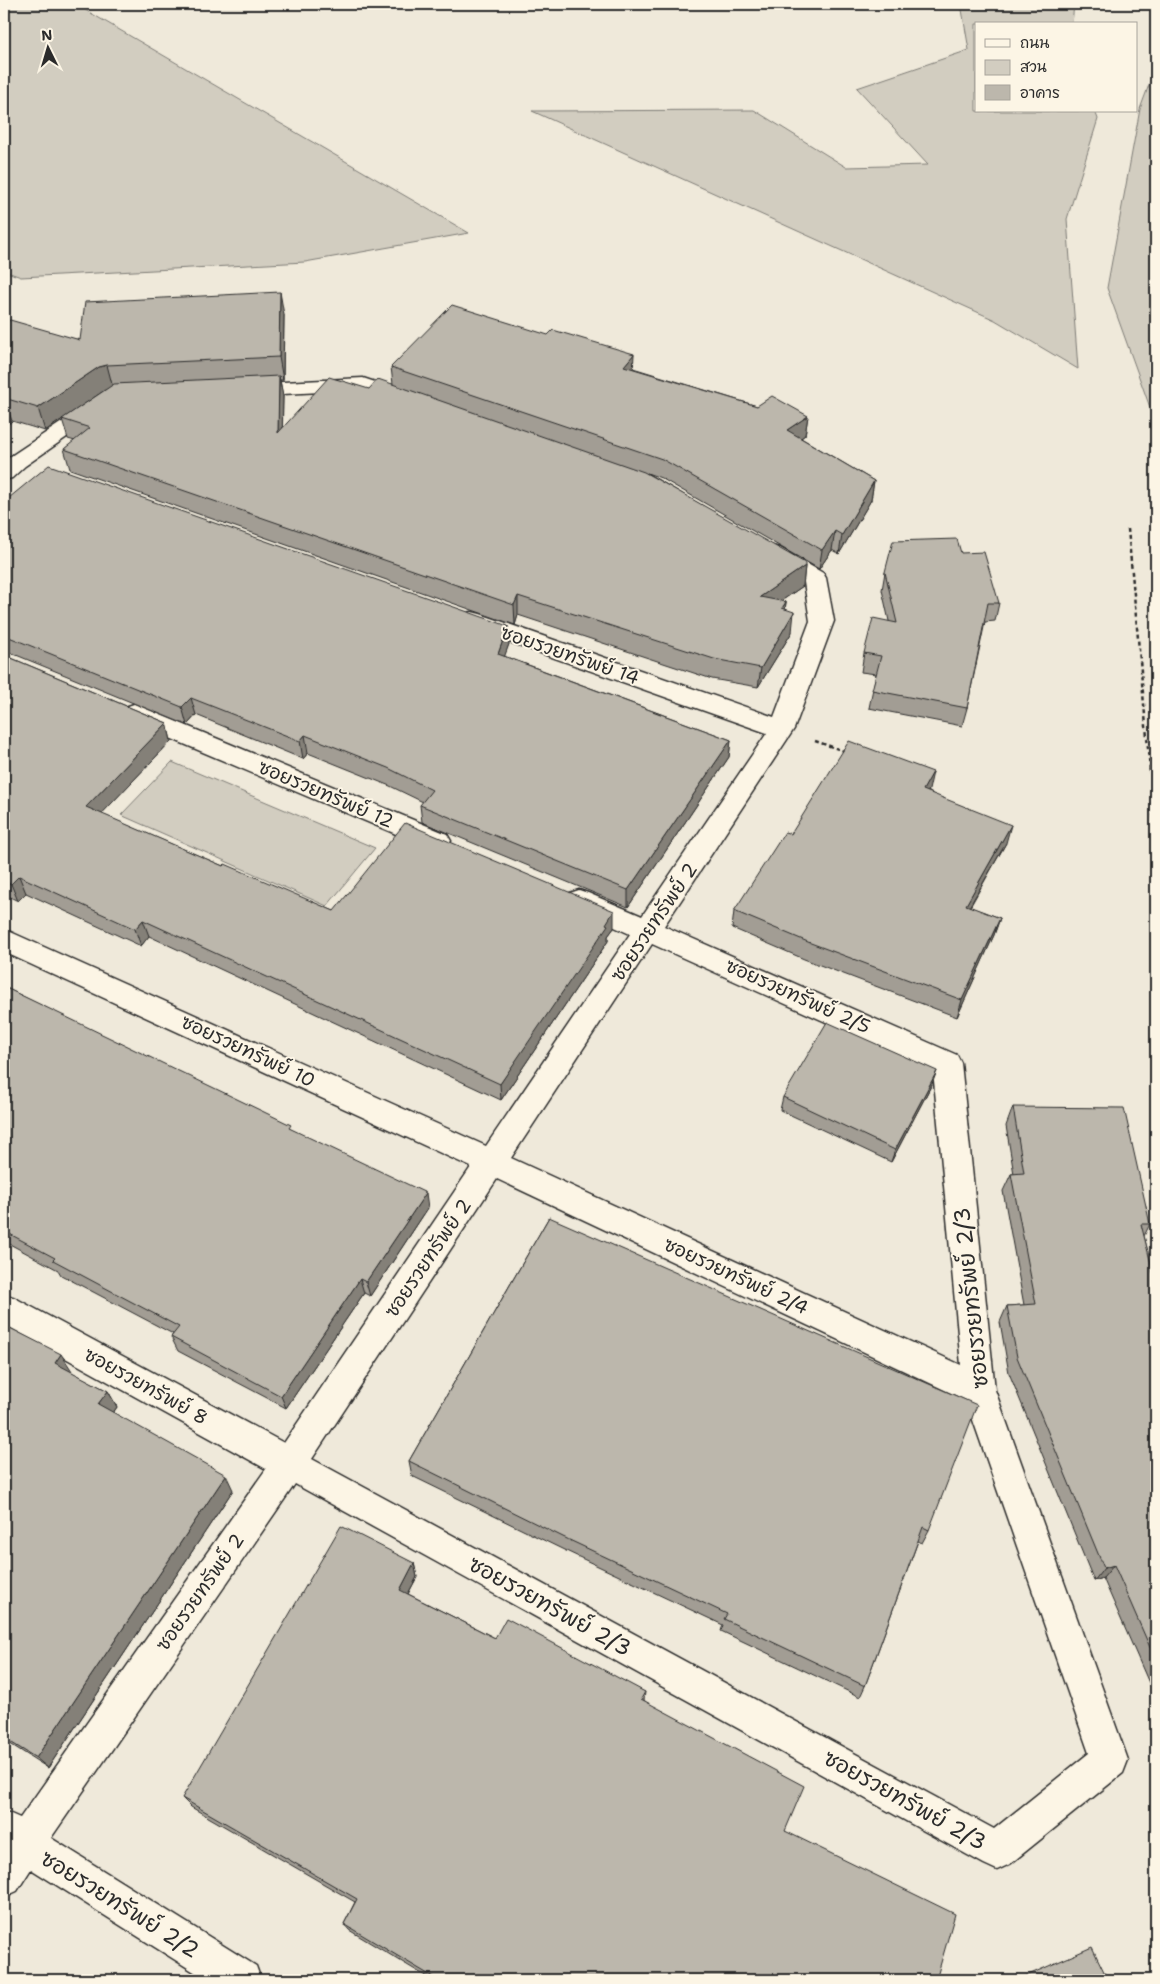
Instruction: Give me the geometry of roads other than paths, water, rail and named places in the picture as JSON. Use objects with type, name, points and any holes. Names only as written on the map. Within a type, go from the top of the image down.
[{"type":"street","points":[[228,390],[363,384],[428,406]]},
{"type":"street","points":[[8,463],[113,396]]},
{"type":"street","points":[[8,463],[46,471]]},
{"type":"street","name":"ซอยรวยทรัพย์ 2","points":[[4,1878],[14,1837],[289,1464],[782,729],[822,622],[815,578],[755,544]]},
{"type":"street","name":"ซอยรวยทรัพย์ 14","points":[[456,615],[782,729]]},
{"type":"street","name":"ซอยรวยทรัพย์ 12","points":[[114,705],[455,848]]},
{"type":"street","points":[[556,891],[649,929]]},
{"type":"street","name":"ซอยรวยทรัพย์ 2/5","points":[[649,929],[947,1063]]},
{"type":"street","name":"ซอยรวยทรัพย์ 10","points":[[4,940],[492,1163]]},
{"type":"street","name":"ซอยรวยทรัพย์ 2/3","points":[[289,1464],[997,1851],[1110,1760],[979,1390],[947,1063]]},
{"type":"street","name":"ซอยรวยทรัพย์ 2/4","points":[[492,1163],[979,1390]]},
{"type":"street","name":"ซอยรวยทรัพย์ 8","points":[[4,1308],[289,1464]]},
{"type":"street","name":"ซอยรวยทรัพย์ 2/2","points":[[14,1837],[242,1980]]}]
